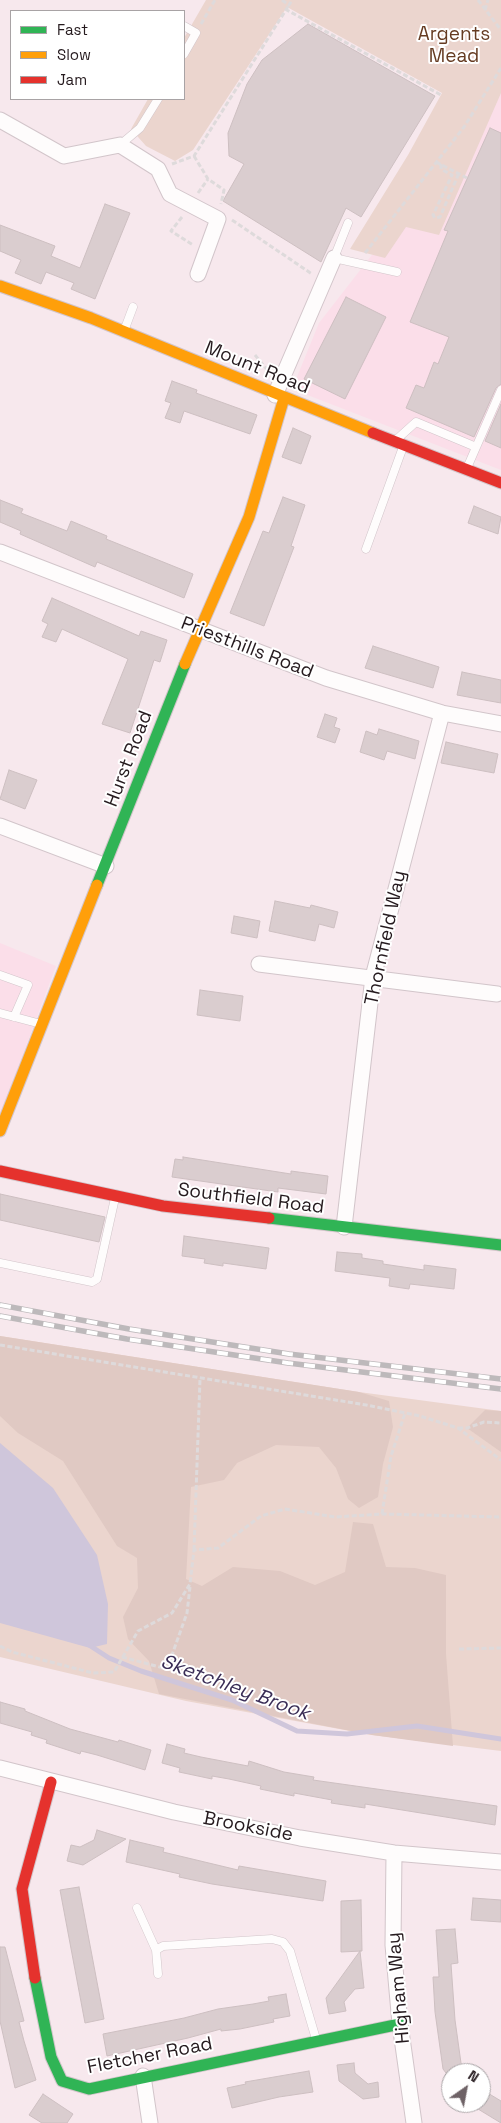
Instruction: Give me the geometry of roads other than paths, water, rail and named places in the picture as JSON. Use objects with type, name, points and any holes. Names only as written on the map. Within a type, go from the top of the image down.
[{"type":"street","points":[[0,120],[64,156],[120,145],[158,169],[170,194],[218,219],[198,274]]},
{"type":"street","points":[[280,396],[323,281],[334,258]]},
{"type":"street","name":"Mount Road","points":[[0,286],[90,318],[280,396],[501,483]]},
{"type":"street","name":"Hurst Road","points":[[0,1131],[198,630],[249,517],[280,396]]},
{"type":"street","name":"Priesthills Road","points":[[0,552],[326,678],[442,713],[501,724]]},
{"type":"street","name":"Thornfield Way","points":[[344,1228],[373,977],[442,713]]},
{"type":"street","points":[[0,826],[106,866]]},
{"type":"street","points":[[259,964],[497,994]]},
{"type":"street","name":"Southfield Road","points":[[0,1171],[164,1206],[501,1245]]},
{"type":"street","name":"Brookside","points":[[0,1768],[174,1812],[300,1838],[394,1853],[501,1862]]},
{"type":"street","name":"Fletcher Road","points":[[51,1782],[22,1889],[37,1994],[51,2057],[62,2080],[89,2089],[143,2076],[400,2024]]},
{"type":"street","name":"Higham Way","points":[[394,1853],[393,1945],[400,2024],[414,2123]]},
{"type":"street","points":[[143,2076],[150,2123]]},
{"type":"lane","points":[[185,27],[196,33],[185,52]]},
{"type":"lane","points":[[120,145],[140,128],[157,100]]},
{"type":"lane","points":[[348,223],[334,258],[397,272]]},
{"type":"lane","points":[[124,332],[133,307]]},
{"type":"lane","points":[[466,469],[501,390]]},
{"type":"lane","points":[[366,549],[399,443],[416,422],[476,447]]},
{"type":"lane","points":[[0,975],[28,984],[14,1017]]},
{"type":"lane","points":[[0,1013],[43,1025]]},
{"type":"lane","points":[[0,1263],[92,1282],[97,1279],[115,1196]]},
{"type":"lane","points":[[137,1908],[156,1950],[158,1974]]},
{"type":"lane","points":[[156,1950],[163,1946],[272,1939],[283,1942],[290,1951],[317,2041]]},
{"type":"waterway","name":"Sketchley Brook","points":[[89,1645],[109,1658],[141,1671],[232,1700],[297,1731],[347,1734],[417,1726],[501,1739]]},
{"type":"railway","points":[[0,1305],[129,1329],[289,1354],[501,1379]]},
{"type":"railway","points":[[0,1316],[127,1339],[288,1363],[501,1389]]},
{"type":"park label","name":"Argents Mead","points":[[454,46]]}]
